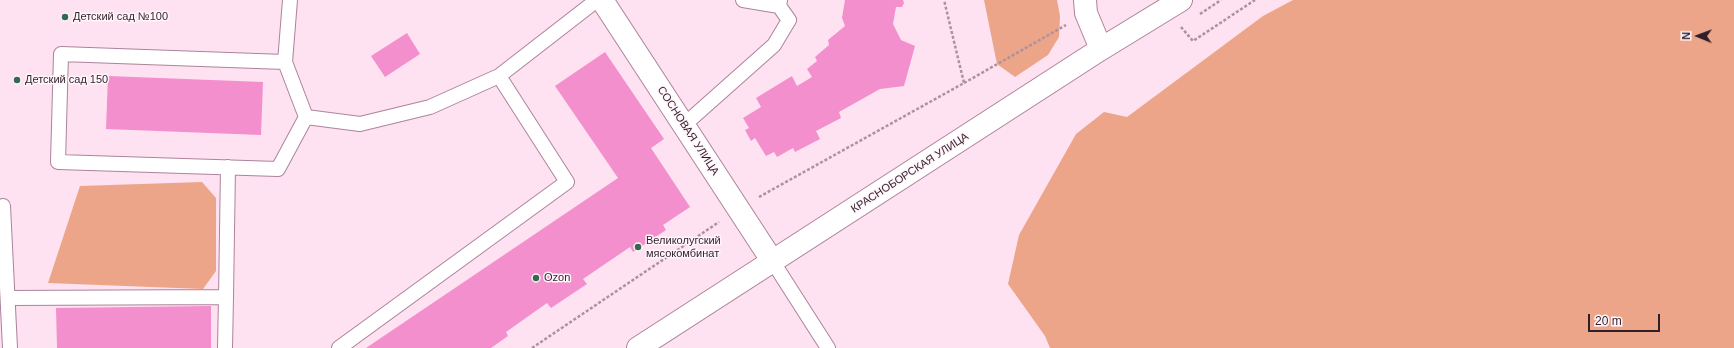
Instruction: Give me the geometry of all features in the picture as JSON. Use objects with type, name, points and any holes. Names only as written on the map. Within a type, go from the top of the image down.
[{"type":"street","name":"СОСНОВАЯ УЛИЦА","points":[[602,0],[773,262]]},
{"type":"street","name":"КРАСНОБОРСКАЯ УЛИЦА","points":[[638,348],[1101,49],[1181,0]]},
{"type":"street","points":[[1085,7],[1101,49]]},
{"type":"lane","points":[[285,62],[60,54],[58,162],[278,169],[306,117],[285,62],[290,0]]},
{"type":"lane","points":[[306,117],[360,124],[430,107],[499,76],[597,0]]},
{"type":"lane","points":[[684,125],[774,45],[789,20],[780,3],[743,0]]},
{"type":"lane","points":[[339,348],[567,182],[499,76]]},
{"type":"lane","points":[[225,348],[228,167]]},
{"type":"lane","points":[[3,206],[10,348]]},
{"type":"lane","points":[[773,262],[828,348]]},
{"type":"lane","points":[[8,298],[226,297]]},
{"type":"path","points":[[944,0],[964,83]]},
{"type":"path","points":[[1181,27],[1193,41],[1255,0]]},
{"type":"path","points":[[532,348],[738,208],[964,83],[1085,7]]},
{"type":"shaded area","points":[[984,0],[1057,0],[1060,16],[1059,37],[1048,55],[1015,77],[997,64]]},
{"type":"shaded area","points":[[1293,0],[1734,0],[1734,348],[1050,348],[1045,336],[1008,284],[1019,235],[1076,134],[1104,112],[1127,117],[1263,16]]},
{"type":"shaded area","points":[[202,182],[216,198],[216,271],[203,289],[48,283],[80,186]]},
{"type":"building","points":[[845,0],[903,0],[904,3],[902,7],[896,7],[893,24],[901,40],[915,46],[904,86],[880,89],[839,112],[841,118],[816,131],[820,139],[795,152],[793,148],[777,157],[774,152],[766,156],[755,138],[751,141],[745,130],[749,128],[743,118],[761,107],[756,98],[792,76],[797,86],[812,77],[807,69],[817,61],[815,57],[829,45],[828,40],[845,26],[842,18]]},
{"type":"building","points":[[407,33],[420,54],[385,77],[371,56]]},
{"type":"building","points":[[605,52],[664,139],[651,148],[690,207],[663,225],[666,230],[633,252],[630,247],[583,279],[587,284],[551,308],[547,303],[506,332],[508,336],[491,348],[366,348],[618,178],[555,86]]},
{"type":"building","points":[[108,76],[263,82],[261,135],[106,129]]},
{"type":"building","points":[[211,306],[211,348],[57,348],[56,308]]},
{"type":"place","name":"Детский сад №100","points":[[65,17]]},
{"type":"place","name":"Детский сад 150","points":[[17,80]]},
{"type":"place","name":"Великолугский мясокомбинат","points":[[638,247]]},
{"type":"place","name":"Ozon","points":[[536,278]]}]
